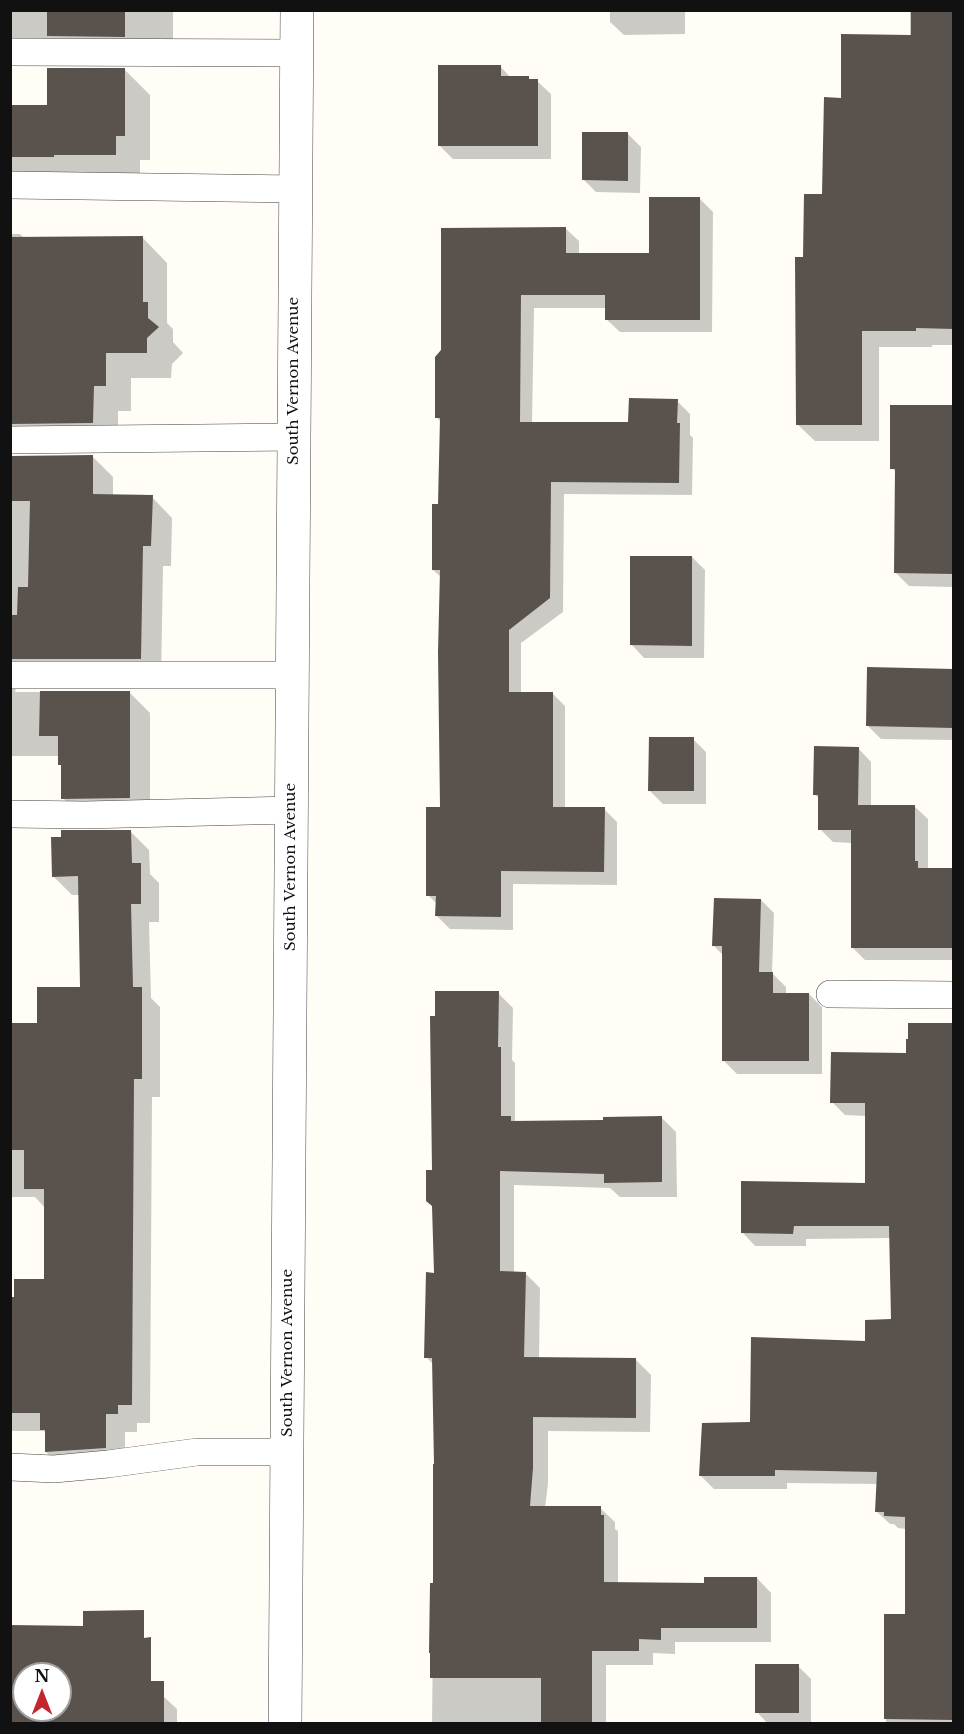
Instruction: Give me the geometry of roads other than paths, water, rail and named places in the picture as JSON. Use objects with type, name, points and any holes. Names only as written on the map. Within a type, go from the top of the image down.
[{"type":"street","name":"South Vernon Avenue","points":[[285,1724],[297,10]]},
{"type":"lane","points":[[10,52],[297,53]]},
{"type":"lane","points":[[10,185],[296,189]]},
{"type":"lane","points":[[10,440],[294,437]]},
{"type":"lane","points":[[10,675],[293,675]]},
{"type":"lane","points":[[10,814],[85,815],[291,810]]},
{"type":"lane","points":[[830,994],[954,995]]},
{"type":"lane","points":[[10,1467],[54,1469],[197,1452],[288,1452]]}]
